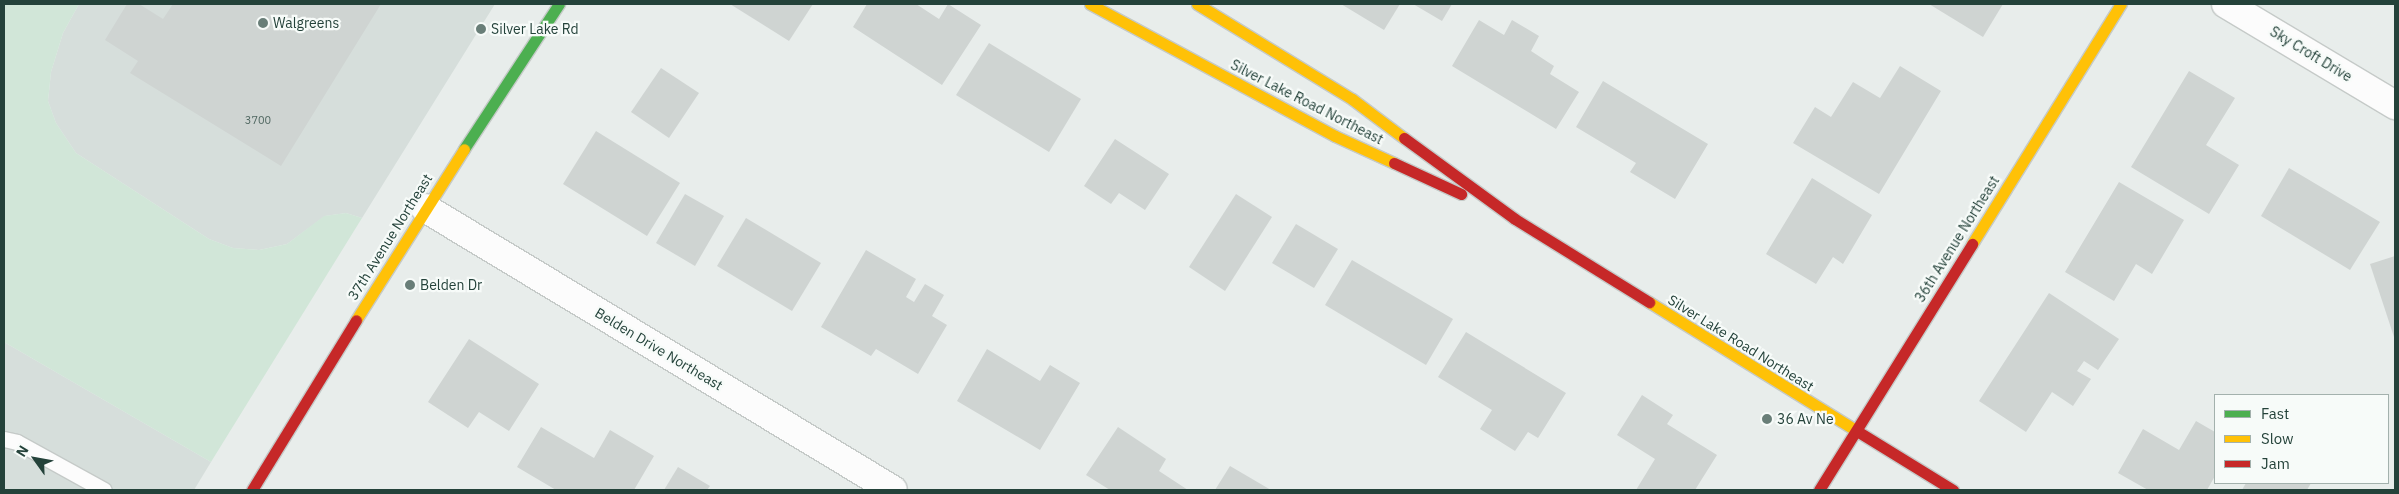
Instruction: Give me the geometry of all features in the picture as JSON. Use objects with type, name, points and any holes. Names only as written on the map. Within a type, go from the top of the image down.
[{"type":"main road","name":"37th Avenue Northeast","points":[[252,490],[425,208],[559,4]]},
{"type":"main road","name":"Silver Lake Road Northeast","points":[[1090,4],[1334,136],[1515,219]]},
{"type":"main road","name":"Silver Lake Road Northeast","points":[[1197,4],[1352,99],[1515,219],[1856,432],[1953,490]]},
{"type":"main road","name":"36th Avenue Northeast","points":[[1819,490],[2121,4]]},
{"type":"street","name":"Sky Croft Drive","points":[[2226,4],[2395,105]]},
{"type":"street","name":"Belden Drive Northeast","points":[[425,208],[893,490]]},
{"type":"lane","points":[[4,439],[17,442],[104,490]]},
{"type":"shaded area","points":[[79,4],[495,4],[362,218],[346,213],[325,216],[287,244],[259,250],[233,248],[209,239],[76,153],[56,123],[48,101],[51,72],[63,33]]},
{"type":"shaded area","points":[[4,342],[211,462],[194,490],[4,490]]},
{"type":"green space","points":[[4,4],[79,4],[63,33],[51,72],[48,101],[56,123],[76,153],[209,239],[233,248],[259,250],[287,244],[324,216],[346,213],[362,218],[211,462],[4,342]]},
{"type":"building","name":"Walgreens","points":[[127,4],[139,4],[163,19],[173,4],[381,4],[281,166],[130,73],[138,61],[105,40]]},
{"type":"building","points":[[730,4],[813,4],[789,41]]},
{"type":"building","points":[[867,4],[916,4],[939,19],[948,4],[981,25],[942,85],[853,27]]},
{"type":"building","points":[[1341,4],[1400,4],[1384,30]]},
{"type":"building","points":[[1413,4],[1452,4],[1442,21]]},
{"type":"building","points":[[1929,4],[2003,4],[1983,37]]},
{"type":"building","points":[[1479,20],[1504,35],[1512,20],[1539,36],[1531,51],[1554,66],[1550,74],[1579,92],[1556,129],[1452,66]]},
{"type":"building","points":[[989,43],[1081,99],[1049,152],[956,95]]},
{"type":"building","points":[[1900,66],[1941,91],[1879,194],[1793,143],[1815,107],[1831,117],[1853,82],[1880,98]]},
{"type":"building","points":[[661,68],[699,93],[669,138],[631,112]]},
{"type":"building","points":[[2189,71],[2235,98],[2206,145],[2239,165],[2209,214],[2131,167]]},
{"type":"building","points":[[1603,81],[1708,144],[1675,199],[1630,172],[1636,163],[1576,127]]},
{"type":"building","points":[[596,131],[680,183],[647,236],[563,184]]},
{"type":"building","points":[[1115,139],[1169,174],[1145,210],[1119,193],[1111,204],[1084,186]]},
{"type":"building","points":[[2289,168],[2380,222],[2350,270],[2261,216]]},
{"type":"building","points":[[1812,178],[1872,215],[1843,264],[1833,257],[1816,284],[1766,254]]},
{"type":"building","points":[[2119,182],[2184,220],[2152,274],[2136,264],[2114,301],[2065,272]]},
{"type":"building","points":[[685,194],[724,216],[695,266],[656,243]]},
{"type":"building","points":[[1236,194],[1272,217],[1225,291],[1189,267]]},
{"type":"building","points":[[746,218],[821,263],[792,311],[717,266]]},
{"type":"building","points":[[1296,224],[1338,249],[1314,288],[1272,263]]},
{"type":"building","points":[[866,250],[916,279],[906,297],[914,302],[925,284],[944,295],[932,316],[947,325],[918,374],[876,349],[871,356],[821,327]]},
{"type":"building","points":[[2395,256],[2395,340],[2370,264]]},
{"type":"building","points":[[1352,260],[1453,319],[1426,365],[1325,305]]},
{"type":"building","points":[[2049,293],[2119,339],[2098,370],[2084,361],[2077,371],[2091,379],[2073,406],[2052,392],[2026,432],[1979,401]]},
{"type":"building","points":[[1466,332],[1566,393],[1538,438],[1528,432],[1515,451],[1480,429],[1492,410],[1438,377]]},
{"type":"building","points":[[469,339],[539,384],[509,431],[479,412],[468,428],[428,402]]},
{"type":"building","points":[[987,349],[1040,381],[1050,365],[1080,383],[1040,450],[957,401]]},
{"type":"building","points":[[1642,395],[1673,415],[1667,424],[1717,455],[1695,490],[1636,490],[1655,459],[1617,435]]},
{"type":"building","points":[[2196,421],[2214,431],[2214,478],[2207,490],[2148,490],[2118,473],[2143,429],[2179,450]]},
{"type":"building","points":[[541,427],[594,458],[610,430],[654,456],[634,490],[556,490],[517,467]]},
{"type":"building","points":[[1118,427],[1166,459],[1159,471],[1188,490],[1110,490],[1086,475]]},
{"type":"building","points":[[1230,466],[1271,490],[1215,490]]},
{"type":"building","points":[[678,467],[710,486],[707,490],[664,490]]},
{"type":"building","points":[[2245,484],[2310,484],[2307,490],[2242,490]]},
{"type":"traffic: fast","points":[[464,149],[559,4]]},
{"type":"traffic: slow","points":[[1090,4],[1335,136],[1394,163]]},
{"type":"traffic: slow","points":[[1197,4],[1352,99],[1404,138]]},
{"type":"traffic: slow","points":[[1972,244],[2121,4]]},
{"type":"traffic: slow","points":[[356,320],[464,149]]},
{"type":"traffic: slow","points":[[1649,302],[1857,431]]},
{"type":"traffic: jam","points":[[1404,138],[1515,219],[1649,302]]},
{"type":"traffic: jam","points":[[1394,163],[1461,194]]},
{"type":"traffic: jam","points":[[1819,490],[1972,244]]},
{"type":"traffic: jam","points":[[252,490],[356,320]]},
{"type":"traffic: jam","points":[[1857,431],[1953,490]]},
{"type":"place","name":"Walgreens","points":[[263,23]]},
{"type":"place","name":"Silver Lake Rd","points":[[481,29]]},
{"type":"place","name":"Belden Dr","points":[[410,285]]},
{"type":"place","name":"36 Av Ne","points":[[1767,419]]}]
